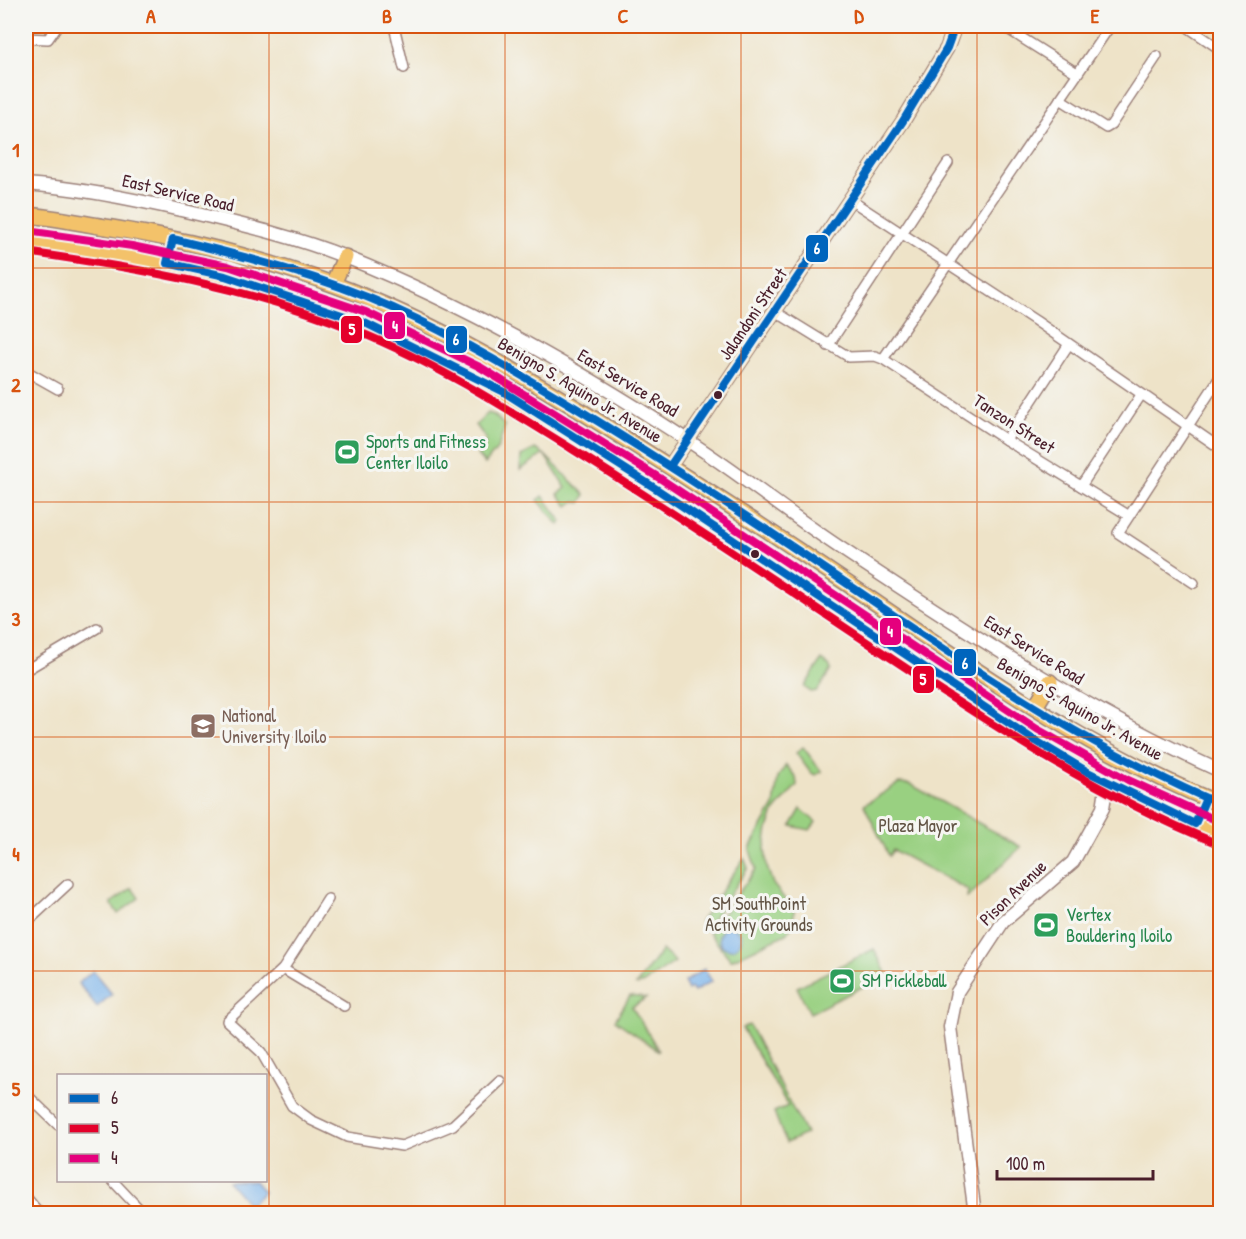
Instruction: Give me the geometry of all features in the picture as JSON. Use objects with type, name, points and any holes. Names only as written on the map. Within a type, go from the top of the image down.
[{"type":"highway","name":"Benigno S. Aquino Jr. Avenue","points":[[26,215],[173,239],[333,284],[439,332],[508,367],[670,466],[971,667],[1105,750],[1158,778],[1213,801]]},
{"type":"highway","points":[[167,263],[173,239]]},
{"type":"highway","points":[[26,241],[167,263],[225,276],[363,322],[504,392],[655,488],[992,713],[1107,782],[1195,824],[1221,833]]},
{"type":"highway","points":[[333,284],[345,257]]},
{"type":"highway","points":[[1035,707],[1050,682]]},
{"type":"highway","points":[[1195,824],[1213,801]]},
{"type":"main road","name":"Jalandoni Street","points":[[670,466],[776,312],[938,64],[955,26]]},
{"type":"street","points":[[26,38],[40,40],[52,36],[57,26]]},
{"type":"street","points":[[394,26],[404,68]]},
{"type":"street","points":[[1003,26],[1077,73]]},
{"type":"street","points":[[776,312],[849,357],[875,356],[883,359],[1110,26]]},
{"type":"street","points":[[1186,26],[1221,49]]},
{"type":"street","points":[[1060,99],[1106,128],[1111,125],[1156,56]]},
{"type":"street","points":[[828,346],[948,163]]},
{"type":"street","name":"East Service Road","points":[[26,184],[143,201],[213,218],[345,257],[459,308],[501,330],[688,441],[843,550],[1050,682],[1121,724],[1221,771]]},
{"type":"street","points":[[849,199],[948,263],[1221,448]]},
{"type":"street","points":[[1006,440],[1069,344]]},
{"type":"street","name":"Tanzon Street","points":[[883,359],[1006,440],[1128,515]]},
{"type":"street","points":[[26,371],[58,389]]},
{"type":"street","points":[[1194,582],[1121,537],[1119,528],[1221,377]]},
{"type":"street","points":[[1081,486],[1141,395]]},
{"type":"street","points":[[26,670],[97,628]]},
{"type":"street","name":"Pison Avenue","points":[[975,1214],[950,1027],[957,992],[1003,922],[1073,862],[1103,808],[1107,782]]},
{"type":"street","points":[[26,923],[68,884]]},
{"type":"street","points":[[328,899],[283,969],[227,1020],[261,1052],[292,1106],[311,1120],[347,1137],[402,1146],[453,1125],[500,1081]]},
{"type":"street","points":[[283,969],[344,1006]]},
{"type":"street","points":[[26,1094],[57,1124]]},
{"type":"street","points":[[114,1182],[144,1214]]},
{"type":"street","points":[[26,1197],[40,1214]]},
{"type":"green space","points":[[488,413],[494,415],[505,426],[498,448],[485,464],[477,455],[483,449],[486,439],[476,425]]},
{"type":"green space","points":[[535,449],[544,454],[520,470],[521,456]]},
{"type":"green space","points":[[544,454],[585,495],[581,503],[575,501],[568,506],[558,494],[566,488]]},
{"type":"green space","points":[[543,496],[562,522],[559,525],[538,500]]},
{"type":"green space","points":[[822,660],[829,665],[831,670],[817,691],[811,692],[804,687]]},
{"type":"green space","points":[[803,747],[822,772],[815,775],[810,772],[796,753]]},
{"type":"green space","name":"SM SouthPoint Activity Grounds","points":[[786,765],[796,777],[797,785],[774,812],[765,848],[767,867],[773,884],[794,911],[793,926],[786,934],[731,960],[709,933],[756,869],[750,850],[774,806],[778,777]]},
{"type":"green space","name":"Plaza Mayor","points":[[899,783],[910,784],[1021,847],[967,898],[968,890],[893,850],[889,856],[864,805]]},
{"type":"green space","points":[[801,809],[816,822],[810,830],[791,826]]},
{"type":"green space","points":[[744,858],[748,868],[706,929],[700,922]]},
{"type":"green space","points":[[132,888],[139,898],[118,914],[111,903]]},
{"type":"green space","name":"SM Pickleball","points":[[874,949],[887,975],[810,1013],[797,987]]},
{"type":"green space","points":[[662,950],[675,962],[642,984],[636,985]]},
{"type":"green space","points":[[630,996],[646,998],[632,1007],[659,1051],[615,1020]]},
{"type":"green space","points":[[749,1025],[806,1134],[786,1143],[774,1112],[788,1106],[742,1028]]},
{"type":"water","points":[[730,927],[738,930],[741,938],[738,946],[730,949],[722,946],[719,938],[722,930]]},
{"type":"water","points":[[704,969],[712,981],[694,992],[691,988],[688,990],[684,982]]},
{"type":"water","points":[[93,971],[112,994],[97,1007],[78,983]]},
{"type":"water","points":[[229,1182],[256,1182],[264,1192],[249,1205]]},
{"type":"transit line","name":"6","points":[[670,466],[903,121],[947,48],[955,26]]},
{"type":"transit line","name":"4","points":[[27,231],[132,246],[228,266],[366,312],[480,367],[661,479],[1037,729],[1128,780],[1220,822]]},
{"type":"transit line","name":"6","points":[[173,239],[285,269],[367,297],[443,332],[515,372],[701,486],[1043,712],[1123,758],[1206,798],[1195,824],[1088,772],[1031,738],[655,488],[504,392],[363,322],[225,276],[167,263],[173,239]]},
{"type":"transit line","name":"5","points":[[26,252],[153,273],[278,303],[359,332],[415,357],[494,401],[613,475],[933,686],[1050,760],[1131,804],[1216,843]]},
{"type":"place","name":"Sports and Fitness Center Iloilo","points":[[347,452]]},
{"type":"place","name":"National University Iloilo","points":[[203,726]]},
{"type":"place","name":"Vertex Bouldering Iloilo","points":[[1046,925]]},
{"type":"place","name":"SM Pickleball","points":[[842,981]]}]
